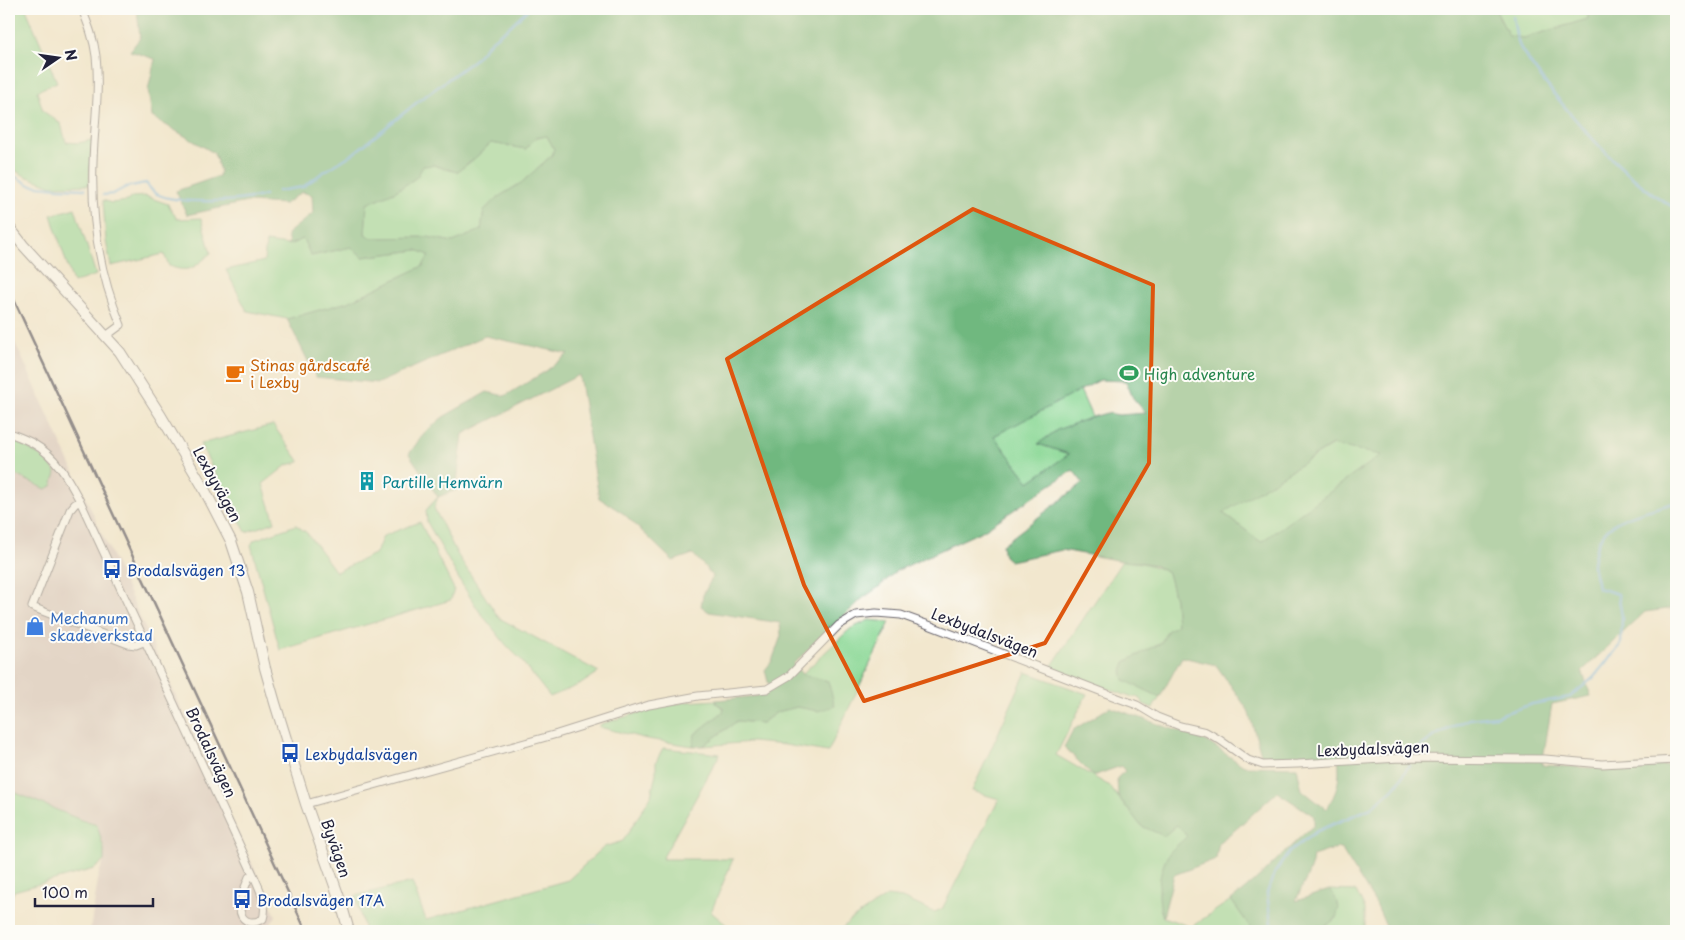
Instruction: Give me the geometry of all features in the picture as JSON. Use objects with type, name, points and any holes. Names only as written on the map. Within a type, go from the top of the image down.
[{"type":"street","points":[[82,9],[91,32],[96,56],[97,105],[93,161],[94,205],[98,242],[104,277],[120,325],[106,336]]},
{"type":"street","name":"Lexbyvägen","points":[[9,227],[29,252],[120,352],[202,485],[231,541],[248,592],[267,677],[306,804]]},
{"type":"street","name":"Brodalsvägen","points":[[9,432],[34,444],[52,458],[65,474],[80,502],[253,874],[265,908],[263,918],[257,922],[248,921],[242,917],[240,908],[249,877],[253,874]]},
{"type":"street","points":[[80,502],[75,504],[70,510],[32,607],[128,644],[136,645],[146,641]]},
{"type":"street","name":"Lexbydalsvägen","points":[[306,804],[548,736],[649,705],[698,696],[767,689],[789,676],[844,621],[856,615],[876,613],[901,615],[926,624],[1137,705],[1158,717],[1180,726],[1206,732],[1248,760],[1263,765],[1400,758],[1545,759],[1602,764],[1676,760]]},
{"type":"street","name":"Byvägen","points":[[306,804],[349,931]]},
{"type":"highlighted area","points":[[973,209],[1153,285],[1149,463],[1045,643],[864,701],[804,585],[727,359]]},
{"type":"shaded area","points":[[9,329],[276,916],[266,931],[90,931],[99,873],[104,861],[97,825],[9,790]]},
{"type":"green space","points":[[9,9],[26,9],[57,82],[37,91],[43,111],[61,124],[66,142],[78,143],[92,140],[89,185],[52,186],[25,176],[9,167]]},
{"type":"green space","points":[[137,9],[1495,9],[1509,36],[1524,38],[1588,19],[1588,9],[1676,9],[1676,608],[1645,612],[1582,671],[1591,696],[1552,704],[1542,765],[1593,768],[1676,765],[1676,931],[1388,931],[1376,904],[1342,850],[1337,848],[1313,856],[1309,873],[1296,901],[1329,890],[1334,895],[1339,907],[1336,918],[1320,931],[1253,931],[1231,900],[1314,825],[1314,816],[1277,792],[1219,842],[1216,859],[1174,875],[1163,917],[1159,901],[1159,884],[1163,867],[1170,852],[1187,836],[1177,825],[1164,836],[1141,826],[1118,796],[1117,778],[1125,771],[1121,766],[1093,776],[1064,747],[1073,730],[1110,707],[1206,741],[1244,766],[1297,767],[1302,790],[1326,809],[1333,798],[1337,786],[1339,773],[1338,759],[1262,757],[1248,710],[1216,665],[1182,657],[1160,697],[1124,680],[1122,671],[1125,662],[1161,643],[1167,631],[1177,625],[1175,599],[1168,573],[1155,565],[1062,550],[1010,561],[1004,556],[1002,545],[1083,483],[1073,470],[984,530],[896,571],[879,587],[863,598],[793,664],[802,674],[828,681],[835,706],[818,711],[797,707],[777,712],[762,723],[737,721],[703,746],[693,746],[695,734],[723,712],[724,708],[716,703],[716,700],[757,696],[773,690],[768,682],[765,670],[772,661],[781,636],[780,623],[709,612],[701,606],[703,595],[713,576],[693,554],[673,561],[624,514],[599,498],[579,375],[463,434],[456,490],[438,497],[409,454],[424,433],[443,417],[487,392],[505,396],[546,371],[568,354],[485,336],[378,383],[316,377],[287,319],[348,302],[423,266],[429,255],[417,250],[363,257],[351,247],[311,256],[303,239],[289,245],[287,234],[313,213],[312,195],[302,192],[285,204],[247,202],[187,215],[176,191],[219,176],[220,171],[214,153],[152,117],[148,90],[155,59],[130,51],[140,38]],"holes":[[[547,136],[554,149],[552,155],[521,183],[500,196],[484,210],[481,230],[453,242],[428,237],[372,238],[365,234],[367,204],[396,191],[417,177],[423,166],[433,165],[457,172],[491,143],[526,149],[535,138]],[[1100,380],[1126,381],[1133,398],[1146,413],[1119,415],[1107,413],[1057,430],[1038,444],[1069,454],[1029,482],[994,436]],[[1332,445],[1381,455],[1261,542],[1223,513]]]},
{"type":"green space","points":[[1495,9],[1588,9],[1588,19],[1524,38],[1509,36]]},
{"type":"green space","points":[[547,136],[554,149],[552,155],[521,183],[500,196],[484,210],[481,230],[453,242],[428,237],[372,238],[365,234],[367,204],[396,191],[417,177],[423,166],[433,165],[457,172],[491,143],[526,149],[535,138]]},
{"type":"green space","points":[[145,196],[168,204],[177,219],[201,218],[211,253],[192,268],[187,269],[169,266],[164,254],[111,266],[106,241],[103,200],[111,203],[127,201],[132,197]]},
{"type":"green space","points":[[75,208],[96,275],[73,283],[51,215]]},
{"type":"green space","points":[[303,239],[311,256],[351,247],[363,257],[417,250],[429,255],[423,266],[348,302],[287,319],[247,311],[226,270],[264,261],[266,242],[289,245]]},
{"type":"green space","points":[[1080,390],[1092,417],[1057,430],[1038,444],[1069,454],[1029,482],[994,436]]},
{"type":"green space","points":[[273,425],[300,462],[287,465],[263,484],[275,522],[246,532],[200,444]]},
{"type":"green space","points":[[9,439],[35,453],[52,467],[56,473],[52,486],[46,489],[9,472]]},
{"type":"green space","points":[[1333,445],[1382,455],[1261,542],[1222,512]]},
{"type":"green space","points":[[438,497],[434,508],[457,554],[499,618],[599,672],[581,684],[550,697],[479,611],[460,581],[427,522],[426,510]]},
{"type":"green space","points":[[420,522],[454,589],[451,600],[280,650],[251,545],[254,540],[296,525],[307,533],[336,572],[376,553],[383,536]]},
{"type":"green space","points":[[1122,561],[1146,564],[1168,573],[1175,599],[1177,625],[1167,631],[1161,643],[1125,662],[1133,684],[1160,697],[1153,708],[1143,704],[1142,700],[1137,697],[1130,697],[1051,667]]},
{"type":"green space","points":[[869,620],[890,622],[828,752],[752,742],[703,746],[737,721],[762,723],[777,712],[797,707],[818,710],[828,681],[802,674],[850,629]]},
{"type":"green space","points":[[1026,672],[1087,694],[1056,755],[1108,785],[1142,826],[1177,825],[1188,836],[1170,853],[1160,908],[1163,917],[1191,927],[1231,900],[1253,931],[839,931],[851,920],[887,896],[902,898],[934,912],[942,909],[999,799],[972,791]]},
{"type":"green space","points":[[716,700],[716,703],[724,709],[723,712],[695,734],[693,746],[647,739],[599,727],[601,724],[648,710],[685,702]]},
{"type":"green space","points":[[663,748],[720,754],[662,859],[733,859],[711,912],[734,931],[365,931],[355,896],[412,882],[426,920],[568,880],[604,847],[623,841],[651,796],[656,773],[656,762]]},
{"type":"green space","points":[[9,790],[97,825],[104,849],[104,861],[94,869],[14,891],[9,914]]},
{"type":"green space","points":[[1329,890],[1356,891],[1365,909],[1365,931],[1320,931],[1336,918],[1334,895]]},
{"type":"waterway","points":[[278,191],[303,187],[354,153],[474,60],[492,40],[528,9]]},
{"type":"waterway","points":[[1513,17],[1520,47],[1538,74],[1572,115],[1628,174],[1643,187],[1676,209]]},
{"type":"waterway","points":[[9,173],[30,185],[85,189]]},
{"type":"waterway","points":[[103,195],[113,194],[126,187],[146,183],[155,193],[180,200],[226,201],[265,195]]},
{"type":"waterway","points":[[1417,752],[1421,746],[1438,734],[1469,719],[1496,716],[1532,704],[1570,697],[1593,678],[1621,644],[1622,616],[1618,594],[1598,588],[1593,568],[1596,549],[1601,538],[1608,529],[1629,516],[1676,502]]},
{"type":"waterway","points":[[1272,931],[1267,893],[1275,872],[1290,851],[1317,831],[1371,808],[1397,785],[1409,765]]},
{"type":"waterway","points":[[573,931],[578,926],[599,927],[610,931]]},
{"type":"railway","points":[[9,289],[306,931]]},
{"type":"place","name":"Stinas gårdscafé i Lexby","points":[[235,373]]},
{"type":"place","name":"High adventure","points":[[1129,373]]},
{"type":"place","name":"Partille Hemvärn","points":[[367,481]]},
{"type":"place","name":"Brodalsvägen 13","points":[[112,569]]},
{"type":"place","name":"Mechanum skadeverkstad","points":[[35,626]]},
{"type":"place","name":"Lexbydalsvägen","points":[[290,753]]},
{"type":"place","name":"Brodalsvägen 17A","points":[[242,899]]}]
